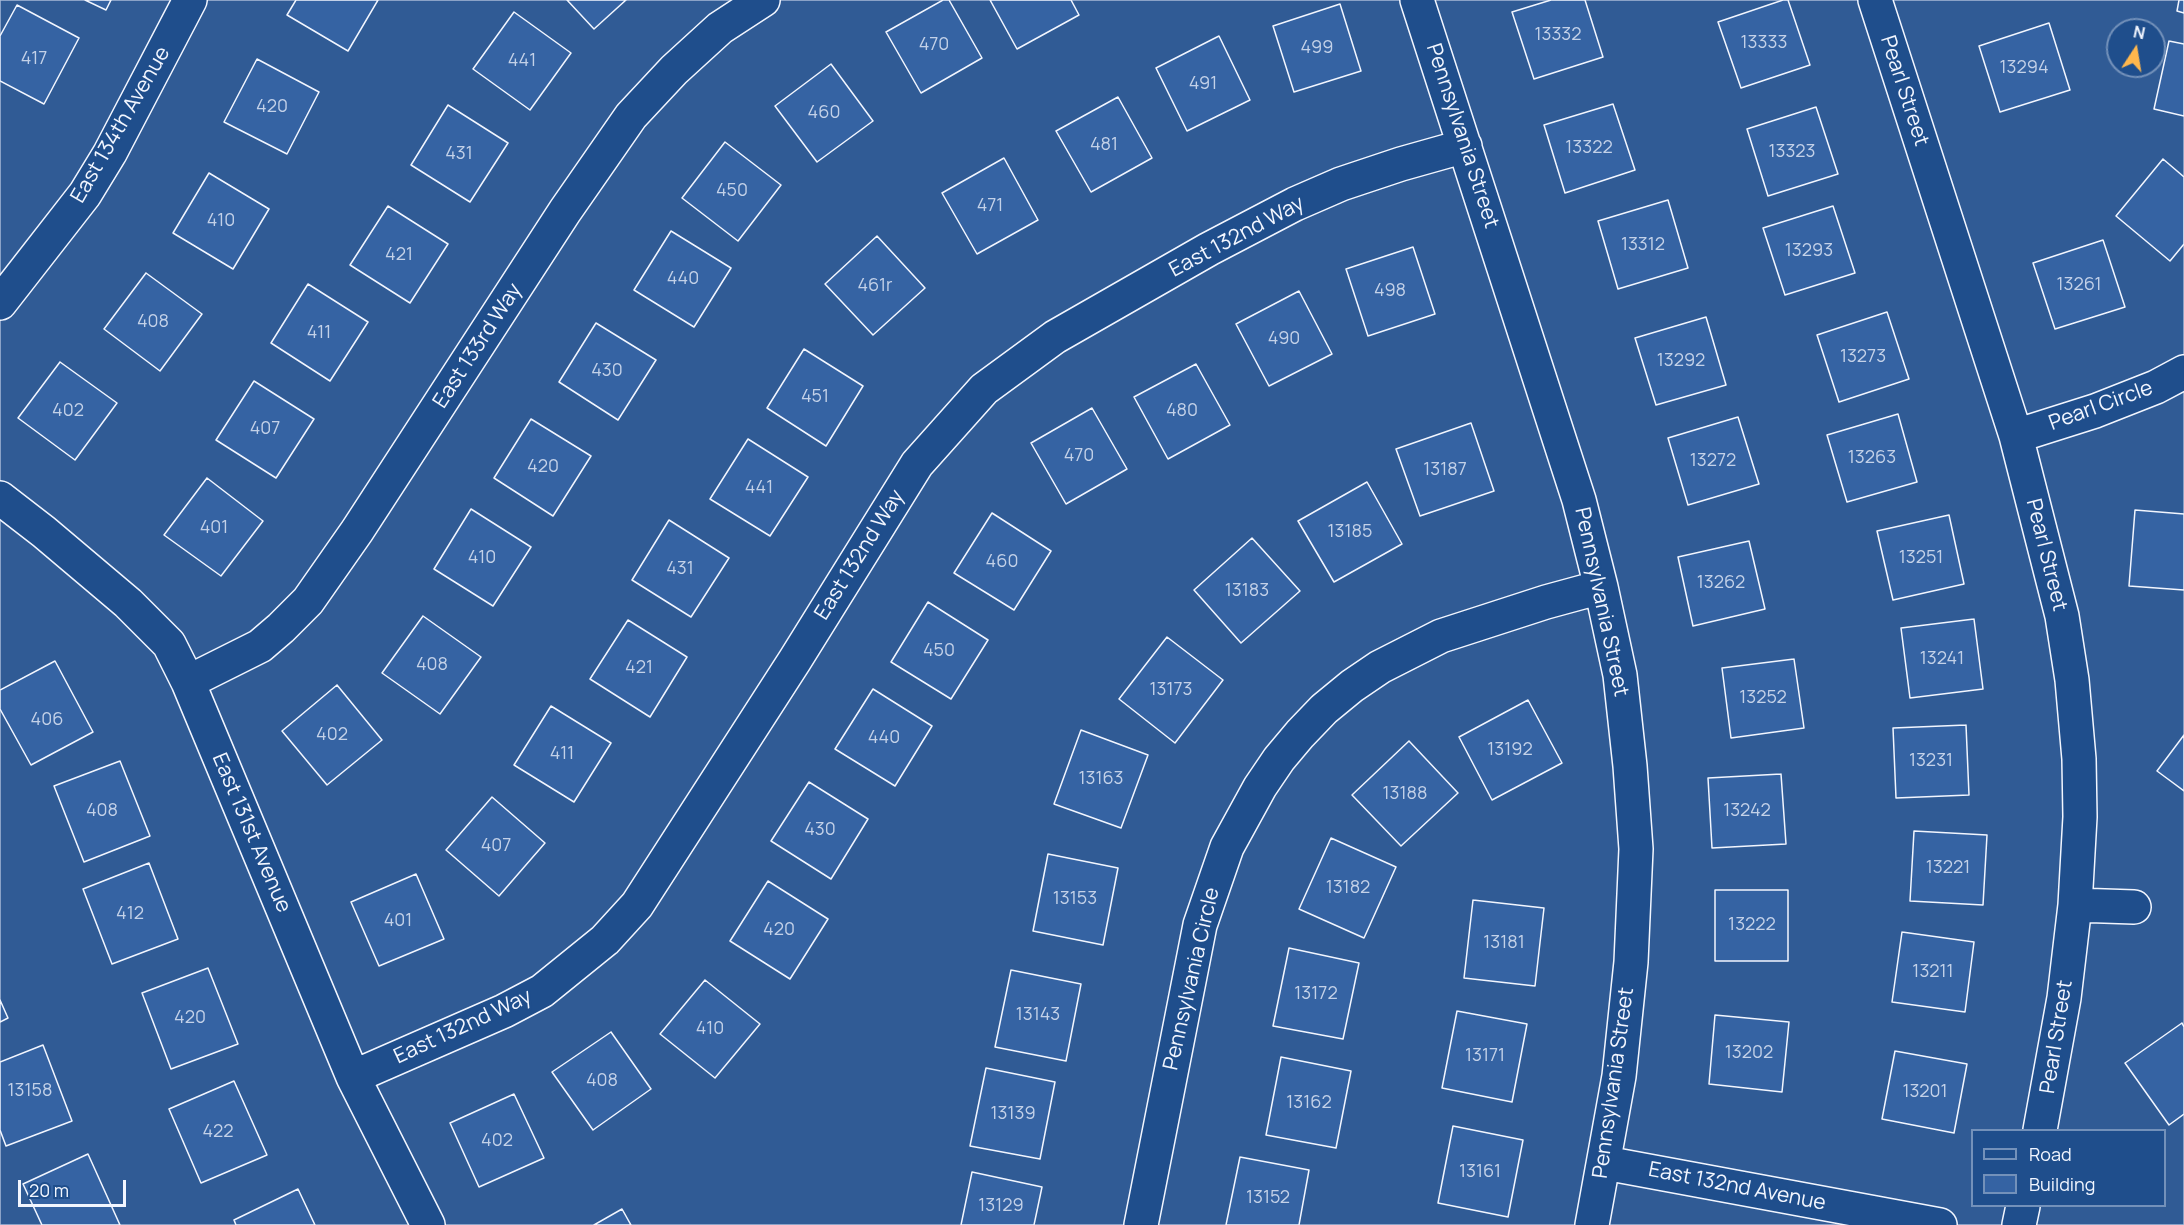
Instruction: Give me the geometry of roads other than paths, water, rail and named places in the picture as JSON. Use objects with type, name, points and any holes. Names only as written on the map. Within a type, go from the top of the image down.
[{"type":"street","name":"East 134th Avenue","points":[[0,303],[85,194],[110,153],[190,0]]},
{"type":"street","name":"East 133rd Way","points":[[188,682],[260,646],[308,601],[357,531],[559,221],[631,116],[674,70],[720,28],[763,0]]},
{"type":"street","name":"Pennsylvania Street","points":[[1417,0],[1579,500],[1620,675],[1636,849],[1631,962],[1619,1076],[1592,1225]]},
{"type":"street","name":"Pearl Street","points":[[1875,0],[2016,436],[2062,616],[2072,680],[2079,759],[2080,817],[2075,905],[2064,998],[2040,1129]]},
{"type":"street","name":"East 132nd Way","points":[[353,1077],[504,1011],[542,991],[605,940],[637,905],[795,660],[917,464],[984,389],[1054,338],[1209,249],[1295,204],[1341,184],[1465,146]]},
{"type":"street","name":"Pearl Circle","points":[[2016,436],[2095,411],[2156,387],[2184,372]]},
{"type":"street","name":"East 131st Avenue","points":[[0,498],[128,603],[169,644],[188,682],[353,1077],[428,1225]]},
{"type":"street","name":"Pennsylvania Circle","points":[[1141,1225],[1200,925],[1227,847],[1260,787],[1279,759],[1324,709],[1380,667],[1441,636],[1601,587]]},
{"type":"street","points":[[2075,905],[2134,907]]},
{"type":"street","name":"East 132nd Avenue","points":[[1605,1163],[1940,1225]]},
{"type":"street","points":[[2019,1225],[2023,1207]]}]
